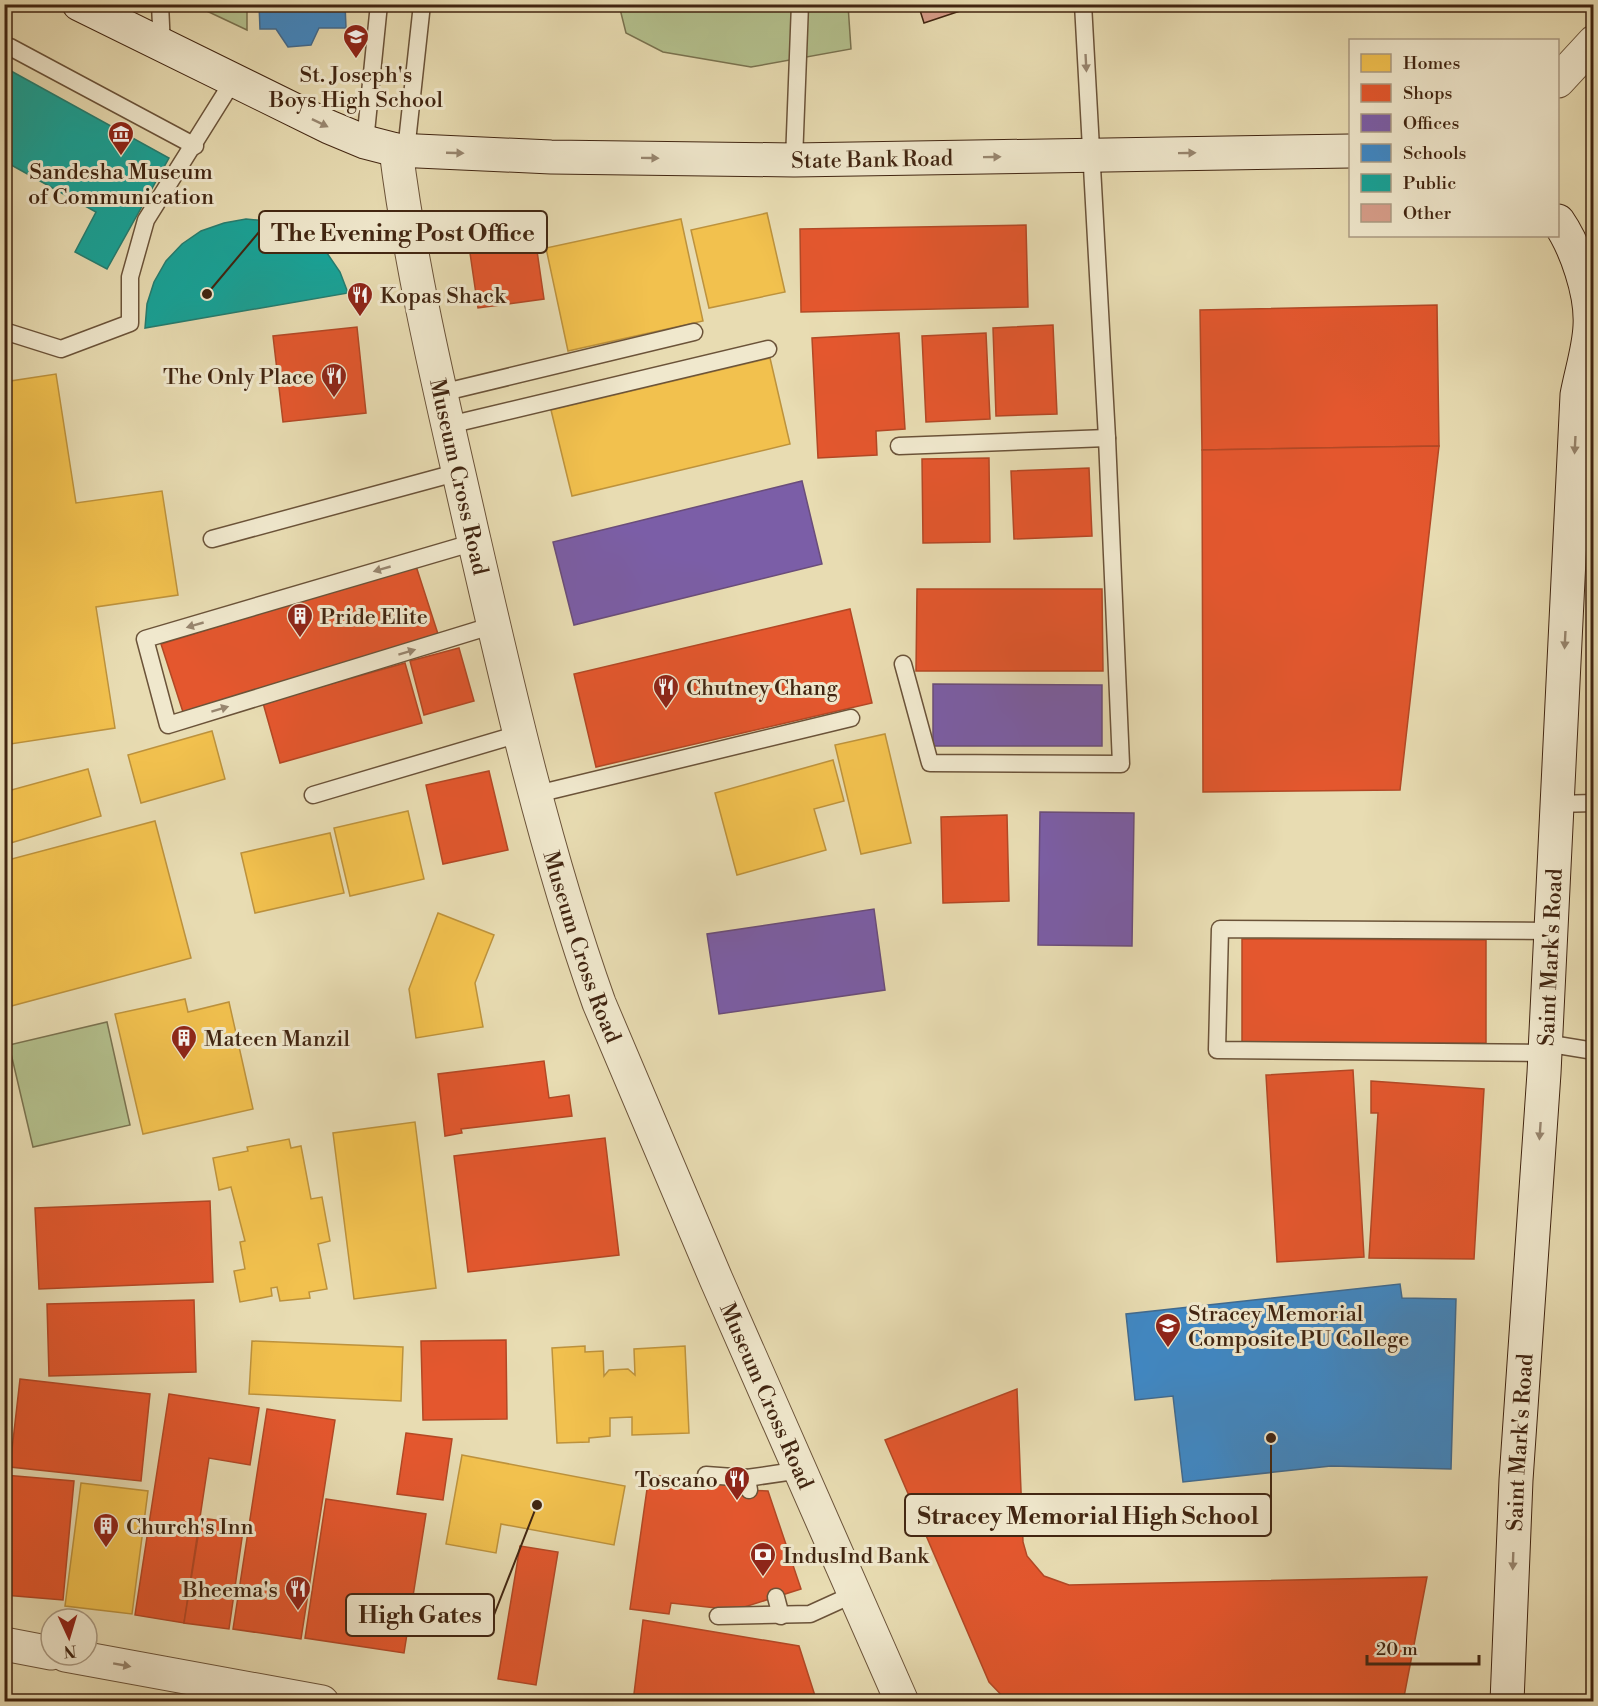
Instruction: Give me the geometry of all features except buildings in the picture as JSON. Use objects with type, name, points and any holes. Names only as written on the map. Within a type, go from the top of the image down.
[{"type":"main road","name":"State Bank Road","points":[[79,4],[112,13],[162,47],[365,142],[401,151],[551,157],[794,160],[1349,151]]},
{"type":"main road","points":[[1559,79],[1593,42]]},
{"type":"main road","name":"Museum Cross Road","points":[[401,151],[411,257],[474,542],[537,794],[582,957],[599,1003],[901,1700]]},
{"type":"main road","name":"Saint Mark's Road","points":[[1508,1701],[1517,1469],[1545,1048],[1577,395],[1592,324],[1580,263],[1559,224]]},
{"type":"main road","points":[[4,1644],[39,1651]]},
{"type":"main road","points":[[99,1661],[322,1701]]},
{"type":"lane","points":[[160,4],[162,47]]},
{"type":"lane","points":[[365,142],[379,4]]},
{"type":"lane","points":[[401,151],[422,4]]},
{"type":"lane","points":[[794,160],[800,4]]},
{"type":"lane","points":[[903,664],[930,763],[1121,764],[1107,438],[1083,4]]},
{"type":"lane","points":[[10,47],[195,146]]},
{"type":"lane","points":[[4,331],[61,349],[130,323],[130,277],[146,220],[195,146],[233,81]]},
{"type":"lane","points":[[441,393],[694,332]]},
{"type":"lane","points":[[449,425],[768,348]]},
{"type":"lane","points":[[899,447],[1107,438]]},
{"type":"lane","points":[[212,539],[459,472]]},
{"type":"lane","points":[[474,542],[145,639],[168,725],[494,625]]},
{"type":"lane","points":[[537,794],[851,718]]},
{"type":"lane","points":[[313,795],[522,733]]},
{"type":"lane","points":[[1556,804],[1593,803]]},
{"type":"lane","points":[[1550,931],[1220,929],[1216,1050],[1545,1048],[1593,1051]]},
{"type":"lane","points":[[706,1475],[748,1484],[801,1470]]},
{"type":"lane","points":[[718,1616],[810,1614],[854,1594]]},
{"type":"lane","points":[[776,1597],[781,1616]]},
{"type":"green space","points":[[194,5],[247,5],[247,30]]},
{"type":"green space","points":[[619,5],[848,5],[851,49],[751,67],[663,52],[626,33]]},
{"type":"green space","points":[[107,1022],[130,1125],[33,1147],[9,1045]]},
{"type":"place","name":"St. Joseph's Boys High School","points":[[356,60]]},
{"type":"place","name":"Sandesha Museum of Communication","points":[[121,157]]},
{"type":"place","name":"The Evening Post Office","points":[[207,294]]},
{"type":"place","name":"Kopas Shack","points":[[360,318]]},
{"type":"place","name":"The Only Place","points":[[334,399]]},
{"type":"place","name":"Pride Elite","points":[[300,639]]},
{"type":"place","name":"Chutney Chang","points":[[666,710]]},
{"type":"place","name":"Mateen Manzil","points":[[184,1061]]},
{"type":"place","name":"Stracey Memorial Composite PU College","points":[[1168,1349]]},
{"type":"place","name":"Stracey Memorial High School","points":[[1271,1438]]},
{"type":"place","name":"Toscano","points":[[737,1502]]},
{"type":"place","name":"High Gates","points":[[537,1505]]},
{"type":"place","name":"Church's Inn","points":[[106,1549]]},
{"type":"place","name":"IndusInd Bank","points":[[763,1578]]},
{"type":"place","name":"Bheema's","points":[[298,1612]]}]
